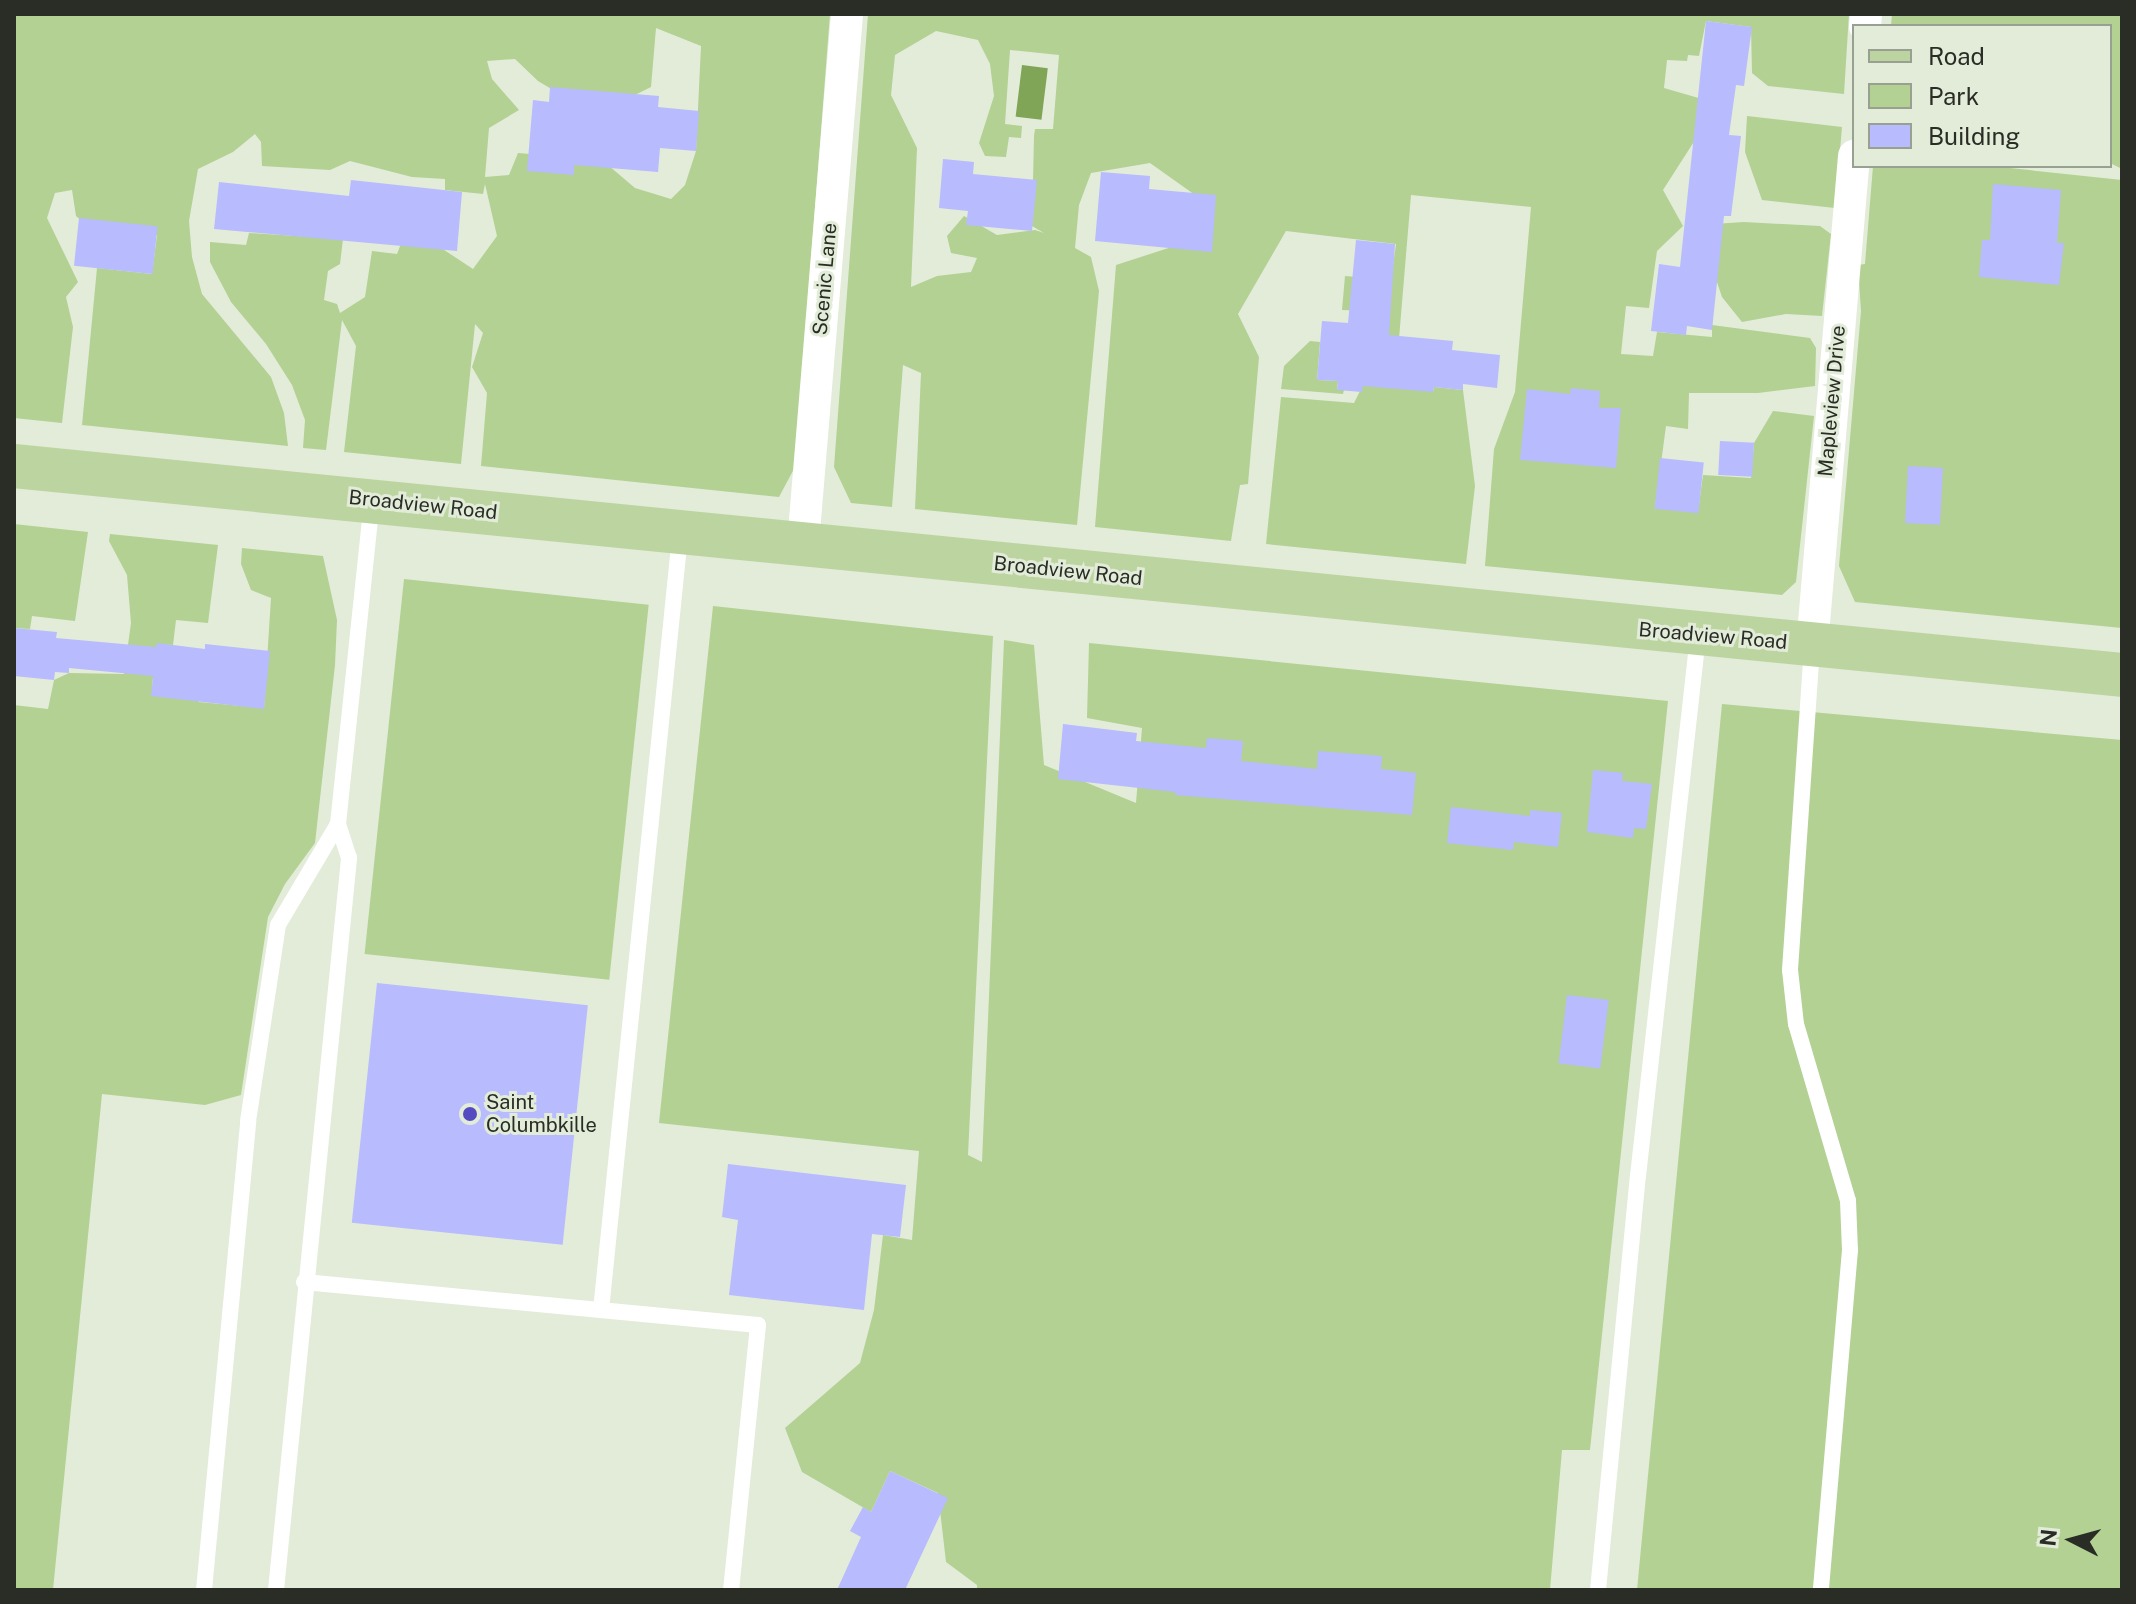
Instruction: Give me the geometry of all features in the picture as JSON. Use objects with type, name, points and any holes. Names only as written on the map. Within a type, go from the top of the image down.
[{"type":"main road","name":"Broadview Road","points":[[14,466],[1698,636],[2122,675]]},
{"type":"street","name":"Scenic Lane","points":[[803,544],[847,14]]},
{"type":"street","name":"Mapleview Drive","points":[[1812,646],[1853,168]]},
{"type":"lane","points":[[276,1590],[304,1282],[349,858],[338,824],[372,501]]},
{"type":"lane","points":[[601,1310],[680,532]]},
{"type":"lane","points":[[1598,1590],[1638,1176],[1698,636]]},
{"type":"lane","points":[[1812,646],[1790,970],[1796,1024],[1848,1201],[1850,1250],[1821,1590]]},
{"type":"lane","points":[[204,1590],[248,1121],[278,925],[338,824]]},
{"type":"lane","points":[[304,1282],[758,1325],[731,1590]]},
{"type":"green space","points":[[14,14],[830,14],[795,467],[779,497],[481,466],[487,393],[472,367],[483,333],[475,324],[461,464],[344,452],[356,346],[342,320],[326,450],[303,448],[305,420],[292,385],[266,344],[231,302],[210,262],[210,242],[246,245],[249,233],[343,239],[340,264],[328,271],[324,300],[337,304],[340,313],[365,297],[372,251],[397,254],[402,241],[432,242],[473,269],[497,236],[485,184],[483,194],[445,190],[445,179],[412,177],[350,161],[330,170],[262,166],[261,142],[255,134],[233,152],[198,169],[189,221],[192,257],[202,294],[271,377],[284,413],[288,446],[82,425],[97,268],[152,274],[157,235],[99,236],[76,216],[72,190],[55,193],[47,218],[78,282],[66,297],[73,327],[62,423],[14,418]],"holes":[[[656,28],[701,46],[696,151],[685,185],[671,199],[635,188],[602,160],[518,153],[509,175],[485,177],[489,128],[519,110],[492,79],[487,61],[515,59],[538,81],[595,115],[651,87]]]},
{"type":"green space","points":[[868,14],[1849,14],[1844,94],[1768,86],[1752,73],[1751,27],[1706,21],[1699,56],[1688,55],[1687,61],[1667,60],[1664,88],[1702,99],[1704,126],[1663,190],[1683,226],[1657,251],[1649,308],[1626,306],[1621,354],[1653,356],[1657,332],[1712,337],[1712,325],[1810,338],[1816,348],[1815,386],[1758,393],[1689,393],[1688,429],[1666,426],[1655,508],[1698,512],[1703,475],[1751,478],[1754,443],[1773,411],[1814,416],[1796,582],[1782,595],[1485,566],[1494,449],[1515,392],[1531,207],[1411,195],[1399,339],[1433,392],[1434,387],[1463,390],[1475,486],[1466,564],[1266,544],[1281,397],[1354,403],[1363,385],[1366,311],[1342,310],[1345,276],[1391,280],[1396,244],[1286,231],[1238,314],[1259,357],[1248,484],[1240,485],[1231,541],[1095,527],[1116,265],[1184,243],[1212,207],[1150,163],[1091,173],[1079,205],[1075,248],[1091,257],[1099,291],[1077,525],[915,509],[921,373],[903,365],[892,507],[851,503],[834,467]],"holes":[[[936,31],[978,40],[990,64],[994,96],[979,143],[985,156],[1006,157],[1009,137],[1021,138],[1022,126],[1005,124],[1010,50],[1059,55],[1053,129],[1035,129],[1034,136],[1032,226],[1044,233],[1035,230],[997,235],[964,216],[947,236],[951,253],[977,258],[971,272],[937,276],[911,287],[917,148],[891,95],[895,55]]]},
{"type":"green space","points":[[1892,14],[2122,14],[2122,169],[2112,164],[2112,24],[1891,24]]},
{"type":"green space","points":[[1747,116],[1842,127],[1835,208],[1762,200],[1745,152]]},
{"type":"green space","points":[[1873,168],[2010,168],[2122,180],[2122,628],[1855,602],[1839,566],[1861,311],[1858,265],[1865,264]]},
{"type":"green space","points":[[1744,222],[1820,226],[1831,234],[1822,316],[1786,314],[1742,322],[1722,297],[1711,264],[1714,224]]},
{"type":"green space","points":[[1310,341],[1320,342],[1317,380],[1338,381],[1337,390],[1344,390],[1343,394],[1281,389],[1284,366]]},
{"type":"green space","points":[[14,524],[88,532],[75,621],[32,616],[30,629],[14,628]]},
{"type":"green space","points":[[110,534],[218,545],[208,623],[176,620],[173,645],[157,644],[152,686],[187,687],[199,702],[264,708],[271,598],[251,590],[241,564],[242,548],[323,556],[337,620],[335,665],[315,843],[285,884],[268,917],[241,1095],[205,1105],[102,1094],[53,1590],[14,1590],[14,705],[48,709],[54,680],[69,673],[124,674],[131,623],[127,575],[109,541]]},
{"type":"green space","points":[[404,579],[649,605],[609,980],[365,954]]},
{"type":"green space","points":[[713,606],[993,636],[968,1155],[982,1162],[1004,640],[1034,645],[1044,765],[1136,803],[1142,728],[1087,718],[1089,643],[1668,701],[1590,1450],[1562,1450],[1550,1590],[977,1590],[977,1585],[946,1562],[938,1493],[890,1471],[871,1512],[802,1472],[785,1428],[860,1363],[874,1310],[883,1235],[912,1240],[919,1151],[659,1123]]},
{"type":"green space","points":[[1722,704],[2122,740],[2122,1590],[1637,1590]]},
{"type":"shaded area","points":[[1022,65],[1048,68],[1041,120],[1016,117]]},
{"type":"building","points":[[1706,21],[1752,27],[1744,86],[1736,85],[1729,135],[1741,136],[1731,216],[1724,216],[1712,330],[1687,326],[1686,335],[1651,331],[1659,264],[1680,267]]},
{"type":"building","points":[[550,87],[659,96],[658,107],[699,111],[696,151],[660,148],[658,172],[574,165],[574,175],[527,171],[533,100],[549,102]]},
{"type":"building","points":[[943,159],[974,162],[973,174],[1037,180],[1032,231],[966,225],[968,211],[939,208]]},
{"type":"building","points":[[1101,172],[1150,176],[1149,189],[1216,195],[1212,252],[1095,241]]},
{"type":"building","points":[[351,180],[462,192],[457,251],[214,229],[219,182],[349,196]]},
{"type":"building","points":[[1993,184],[2061,190],[2057,243],[2064,243],[2059,285],[1979,277],[1982,240],[1990,240]]},
{"type":"building","points":[[79,218],[158,226],[153,274],[74,266]]},
{"type":"building","points":[[1356,240],[1395,244],[1389,335],[1453,341],[1452,350],[1500,355],[1497,388],[1463,384],[1463,390],[1434,387],[1433,392],[1363,386],[1362,392],[1337,390],[1338,381],[1317,380],[1322,321],[1348,323]]},
{"type":"building","points":[[1571,388],[1600,391],[1599,408],[1621,408],[1616,468],[1520,460],[1527,389],[1570,394]]},
{"type":"building","points":[[1720,441],[1754,443],[1752,477],[1718,475]]},
{"type":"building","points":[[1660,458],[1704,463],[1698,513],[1655,509]]},
{"type":"building","points":[[1908,466],[1943,468],[1940,525],[1905,523]]},
{"type":"building","points":[[14,628],[57,632],[56,638],[156,647],[157,643],[205,649],[205,644],[270,651],[264,709],[151,696],[153,676],[69,668],[69,673],[55,672],[54,680],[14,676]]},
{"type":"building","points":[[1063,724],[1137,733],[1136,741],[1206,748],[1207,738],[1243,741],[1241,761],[1317,769],[1318,751],[1382,756],[1381,769],[1416,773],[1412,815],[1175,795],[1175,792],[1058,779]]},
{"type":"building","points":[[1593,770],[1623,773],[1622,781],[1652,784],[1646,829],[1634,828],[1633,838],[1587,832]]},
{"type":"building","points":[[1451,807],[1530,816],[1530,810],[1562,813],[1558,847],[1514,842],[1513,850],[1447,843]]},
{"type":"building","name":"Saint Columbkille","points":[[377,983],[588,1005],[563,1245],[352,1223]]},
{"type":"building","points":[[1567,995],[1609,1000],[1600,1069],[1559,1063]]},
{"type":"building","points":[[728,1164],[906,1185],[900,1237],[872,1234],[864,1310],[729,1295],[738,1220],[722,1217]]},
{"type":"building","points":[[890,1471],[948,1498],[905,1590],[837,1590],[861,1537],[850,1531],[863,1507],[871,1512]]},
{"type":"place","name":"Saint Columbkille","points":[[470,1114]]}]
